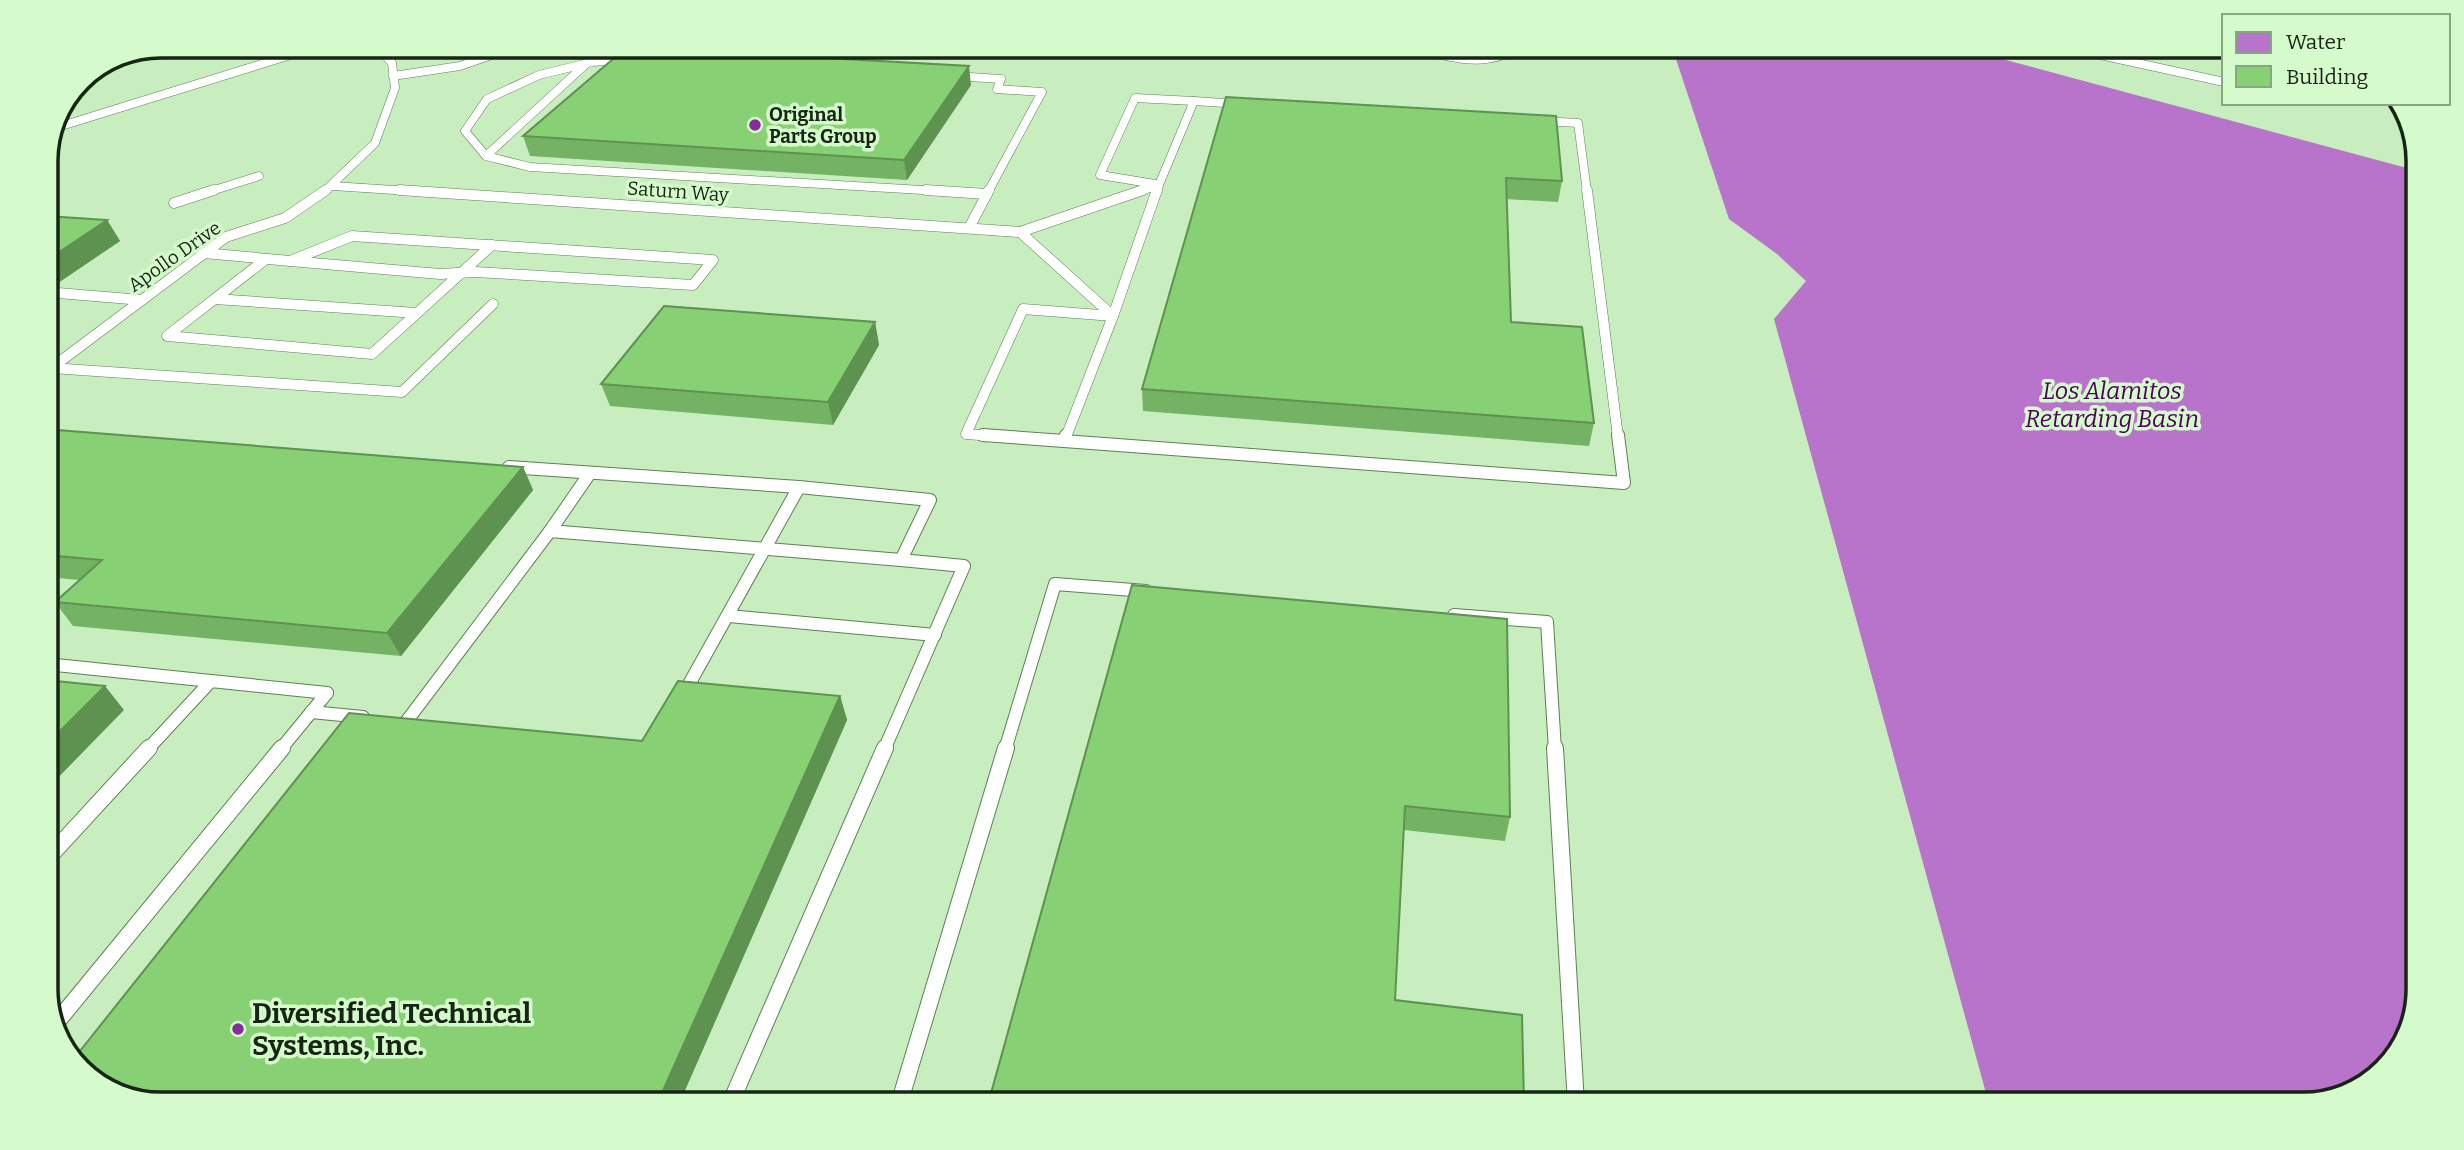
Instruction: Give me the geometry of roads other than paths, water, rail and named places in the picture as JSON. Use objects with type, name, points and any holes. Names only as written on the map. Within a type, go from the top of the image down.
[{"type":"lane","points":[[65,125],[281,58]]},
{"type":"lane","points":[[388,58],[392,63],[393,76],[460,66],[483,58]]},
{"type":"lane","points":[[635,58],[587,64],[539,75],[487,99],[465,131],[486,156],[530,166],[987,194]]},
{"type":"lane","points":[[1461,58],[1475,61],[1491,58]]},
{"type":"lane","points":[[2110,58],[2222,82]]},
{"type":"lane","points":[[486,156],[587,64]]},
{"type":"lane","name":"Apollo Drive","points":[[58,363],[226,237],[274,222],[298,211],[333,186],[374,143],[395,89],[393,76]]},
{"type":"lane","points":[[947,76],[1002,79],[997,89],[1042,92],[969,228]]},
{"type":"lane","points":[[1159,185],[1100,175],[1135,98],[1249,104]]},
{"type":"lane","points":[[1064,442],[1113,316],[1159,185],[1194,101]]},
{"type":"lane","points":[[1113,316],[1023,309],[966,434],[1625,483],[1578,123],[1523,120]]},
{"type":"lane","points":[[174,203],[259,176]]},
{"type":"lane","points":[[1113,316],[1020,232],[1159,185]]},
{"type":"lane","name":"Saturn Way","points":[[333,186],[1020,232]]},
{"type":"lane","points":[[204,253],[266,259],[289,261],[440,274],[693,285],[713,260],[352,236],[289,261]]},
{"type":"lane","points":[[266,259],[167,336],[372,354],[492,245]]},
{"type":"lane","points":[[58,293],[142,300]]},
{"type":"lane","points":[[215,299],[418,313]]},
{"type":"lane","points":[[58,371],[402,392],[493,304]]},
{"type":"lane","points":[[493,465],[799,487],[930,500],[901,560]]},
{"type":"lane","points":[[311,712],[399,721],[550,531],[590,473]]},
{"type":"lane","points":[[674,711],[799,487]]},
{"type":"lane","points":[[550,531],[766,547],[964,566],[735,1092]]},
{"type":"lane","points":[[903,1092],[1055,584],[1165,593]]},
{"type":"lane","points":[[1438,614],[1547,622],[1575,1092]]},
{"type":"lane","points":[[729,616],[934,635]]},
{"type":"lane","points":[[58,665],[327,693],[62,1016]]},
{"type":"lane","points":[[58,847],[211,681]]},
{"type":"water","name":"Los Alamitos Retarding Basin","points":[[1998,58],[2406,168],[2406,989],[2404,1009],[2392,1041],[2381,1057],[2360,1075],[2336,1087],[2303,1092],[1986,1092],[1774,319],[1806,281],[1777,254],[1729,219],[1676,59]]},
{"type":"place","name":"Original Parts Group","points":[[755,125]]},
{"type":"place","name":"Diversified Technical Systems, Inc.","points":[[238,1029]]}]
